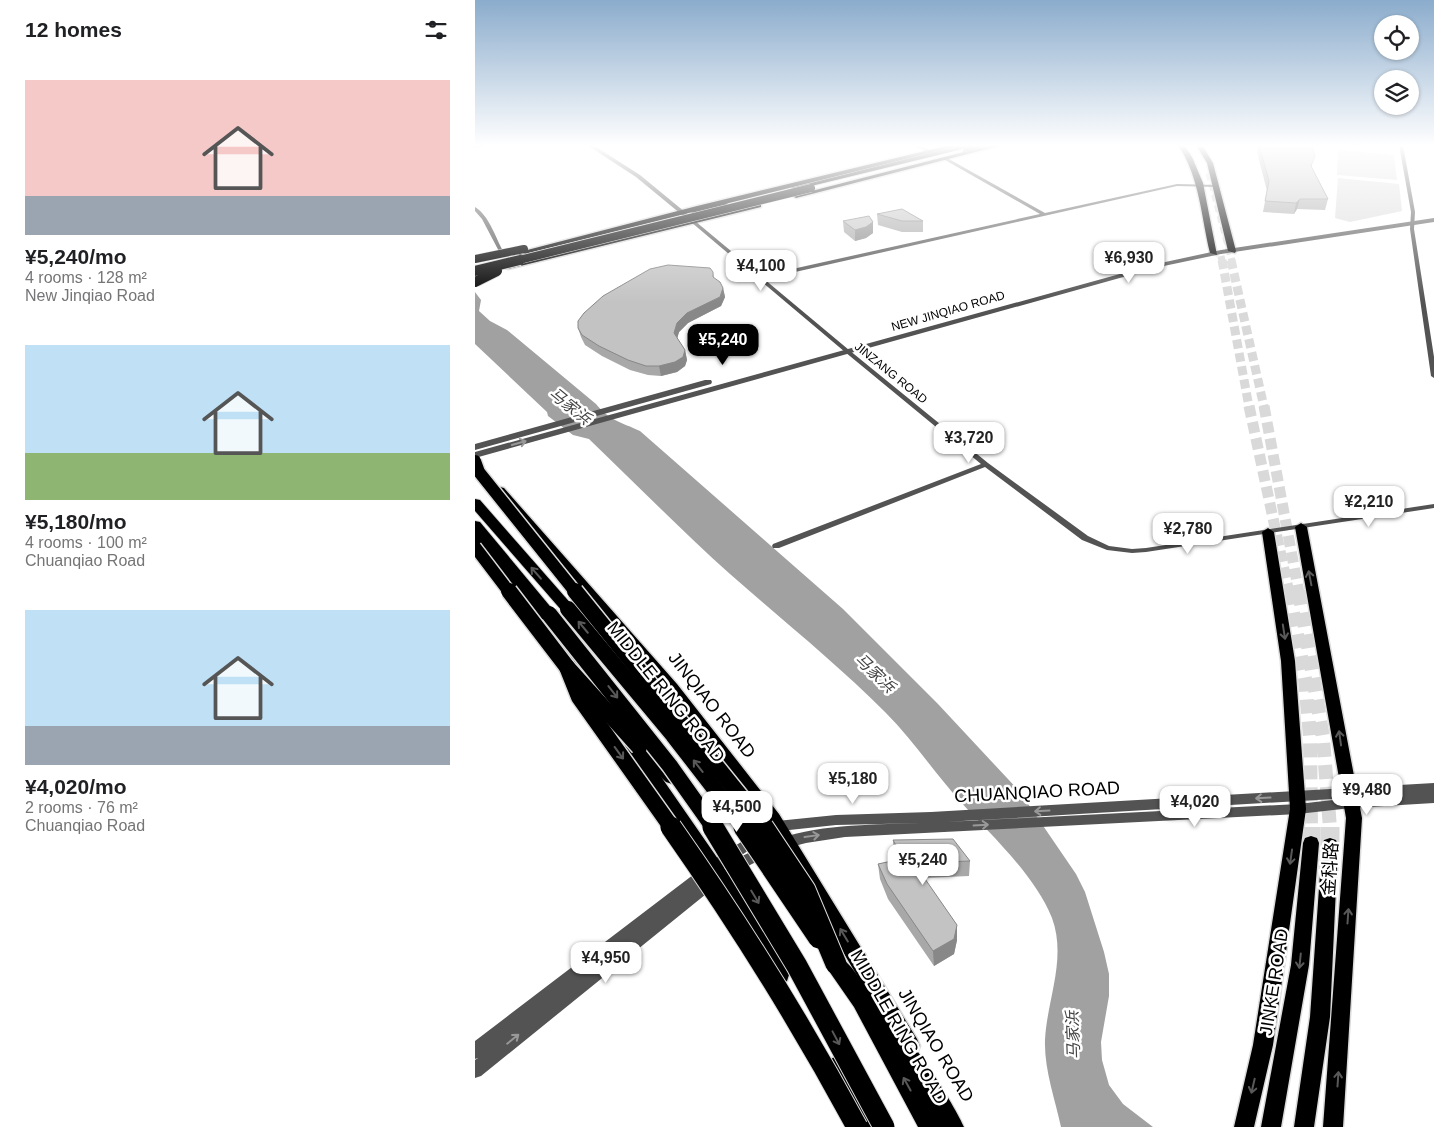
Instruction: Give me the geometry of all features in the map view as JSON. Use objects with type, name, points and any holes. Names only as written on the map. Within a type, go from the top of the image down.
[{"type":"highway","points":[[475,262],[760,198]]},
{"type":"highway","points":[[475,282],[497,271],[525,261],[767,198]]},
{"type":"highway","points":[[475,262],[695,212]]},
{"type":"highway","points":[[475,271],[654,227]]},
{"type":"highway","points":[[475,462],[479,472],[497,495],[754,813],[805,890],[837,964]]},
{"type":"highway","name":"MIDDLE RING ROAD","points":[[475,503],[620,670],[731,808],[861,1000],[930,1127]]},
{"type":"highway","points":[[475,525],[601,678],[714,828],[797,966],[884,1127]]},
{"type":"highway","points":[[475,547],[567,667],[639,747],[687,790]]},
{"type":"highway","points":[[567,667],[579,697],[739,924],[829,1073],[863,1122]]},
{"type":"highway","points":[[861,1000],[910,1059],[953,1127]]},
{"type":"main road","points":[[503,255],[746,198]]},
{"type":"main road","points":[[475,275],[788,198]]},
{"type":"main road","points":[[1202,198],[1214,252]]},
{"type":"main road","points":[[1220,198],[1232,249]]},
{"type":"main road","name":"JINQIAO ROAD","points":[[475,462],[672,688],[777,826],[959,1127]]},
{"type":"main road","name":"金科路","points":[[1301,527],[1354,818],[1333,1127]]},
{"type":"main road","points":[[1244,1127],[1263,1045],[1297,803],[1288,660],[1268,532]]},
{"type":"main road","points":[[475,533],[577,665],[728,887],[863,1122]]},
{"type":"main road","name":"JINKE ROAD","points":[[1271,1127],[1300,965],[1311,843]]},
{"type":"main road","points":[[1304,1127],[1320,1017],[1330,845]]},
{"type":"street","points":[[665,198],[693,222]]},
{"type":"street","points":[[1014,198],[1043,214]]},
{"type":"street","points":[[761,278],[1119,198]]},
{"type":"street","points":[[1409,198],[1431,331],[1434,376]]},
{"type":"street","points":[[475,208],[481,214],[495,244],[503,255]]},
{"type":"street","name":"NEW JINQIAO ROAD","points":[[1412,221],[1434,214]]},
{"type":"street","name":"NEW JINQIAO ROAD","points":[[475,455],[1155,262],[1412,221],[1434,220]]},
{"type":"street","name":"JINZANG ROAD","points":[[693,222],[844,349],[986,464],[1085,538],[1107,548],[1119,551],[1146,550],[1434,506]]},
{"type":"street","name":"NEW JINQIAO ROAD","points":[[475,447],[611,409],[844,349]]},
{"type":"street","points":[[776,546],[986,464]]},
{"type":"street","name":"CHUANQIAO ROAD","points":[[717,871],[787,842],[806,837],[931,822],[1297,803],[1434,788]]},
{"type":"street","name":"CHUANQIAO ROAD","points":[[1350,798],[1434,798]]},
{"type":"street","name":"CHUANQIAO ROAD","points":[[717,871],[777,826],[836,820],[931,822]]},
{"type":"street","points":[[475,1052],[717,871]]},
{"type":"street","points":[[475,1070],[717,871]]},
{"type":"shaded area","points":[[1337,198],[1401,198],[1402,211],[1350,222],[1335,218]]},
{"type":"water","name":"马家浜","points":[[475,292],[481,300],[479,311],[490,321],[507,330],[606,414],[616,421],[640,431],[843,609],[938,704],[1020,792],[1076,874],[1085,892],[1104,952],[1109,974],[1109,996],[1101,1042],[1102,1060],[1109,1085],[1123,1104],[1153,1127],[1061,1127],[1048,1073],[1045,1051],[1046,1025],[1055,979],[1058,949],[1052,918],[1035,886],[885,712],[828,659],[712,558],[589,439],[573,435],[548,416],[547,412],[475,344]]},
{"type":"building","points":[[1266,198],[1328,199],[1300,199],[1296,203],[1265,201]]},
{"type":"building","points":[[902,209],[923,221],[902,221],[877,214]]},
{"type":"building","points":[[869,216],[873,222],[866,227],[855,230],[843,221]]},
{"type":"building","points":[[668,265],[710,268],[713,272],[713,277],[720,282],[723,288],[720,297],[687,313],[677,323],[674,333],[685,350],[683,357],[675,362],[659,366],[646,366],[628,360],[599,346],[582,335],[578,328],[578,321],[603,296],[650,269]]},
{"type":"building","points":[[953,839],[970,861],[914,863],[957,925],[954,939],[933,951],[887,884],[878,864],[892,861],[898,849],[893,840]]},
{"type":"tunnel","points":[[1215,198],[1232,261]]},
{"type":"tunnel","points":[[1221,256],[1222,261]]},
{"type":"tunnel","points":[[1222,260],[1249,407]]},
{"type":"tunnel","points":[[1231,260],[1264,407]]},
{"type":"tunnel","points":[[1249,406],[1289,593]]},
{"type":"tunnel","points":[[1264,406],[1299,593]]},
{"type":"tunnel","points":[[1289,591],[1305,679],[1310,737],[1311,828]]},
{"type":"tunnel","points":[[1299,591],[1323,738],[1330,828]]},
{"type":"tunnel","points":[[1311,828],[1311,843]]},
{"type":"tunnel","points":[[1330,828],[1330,845]]}]
